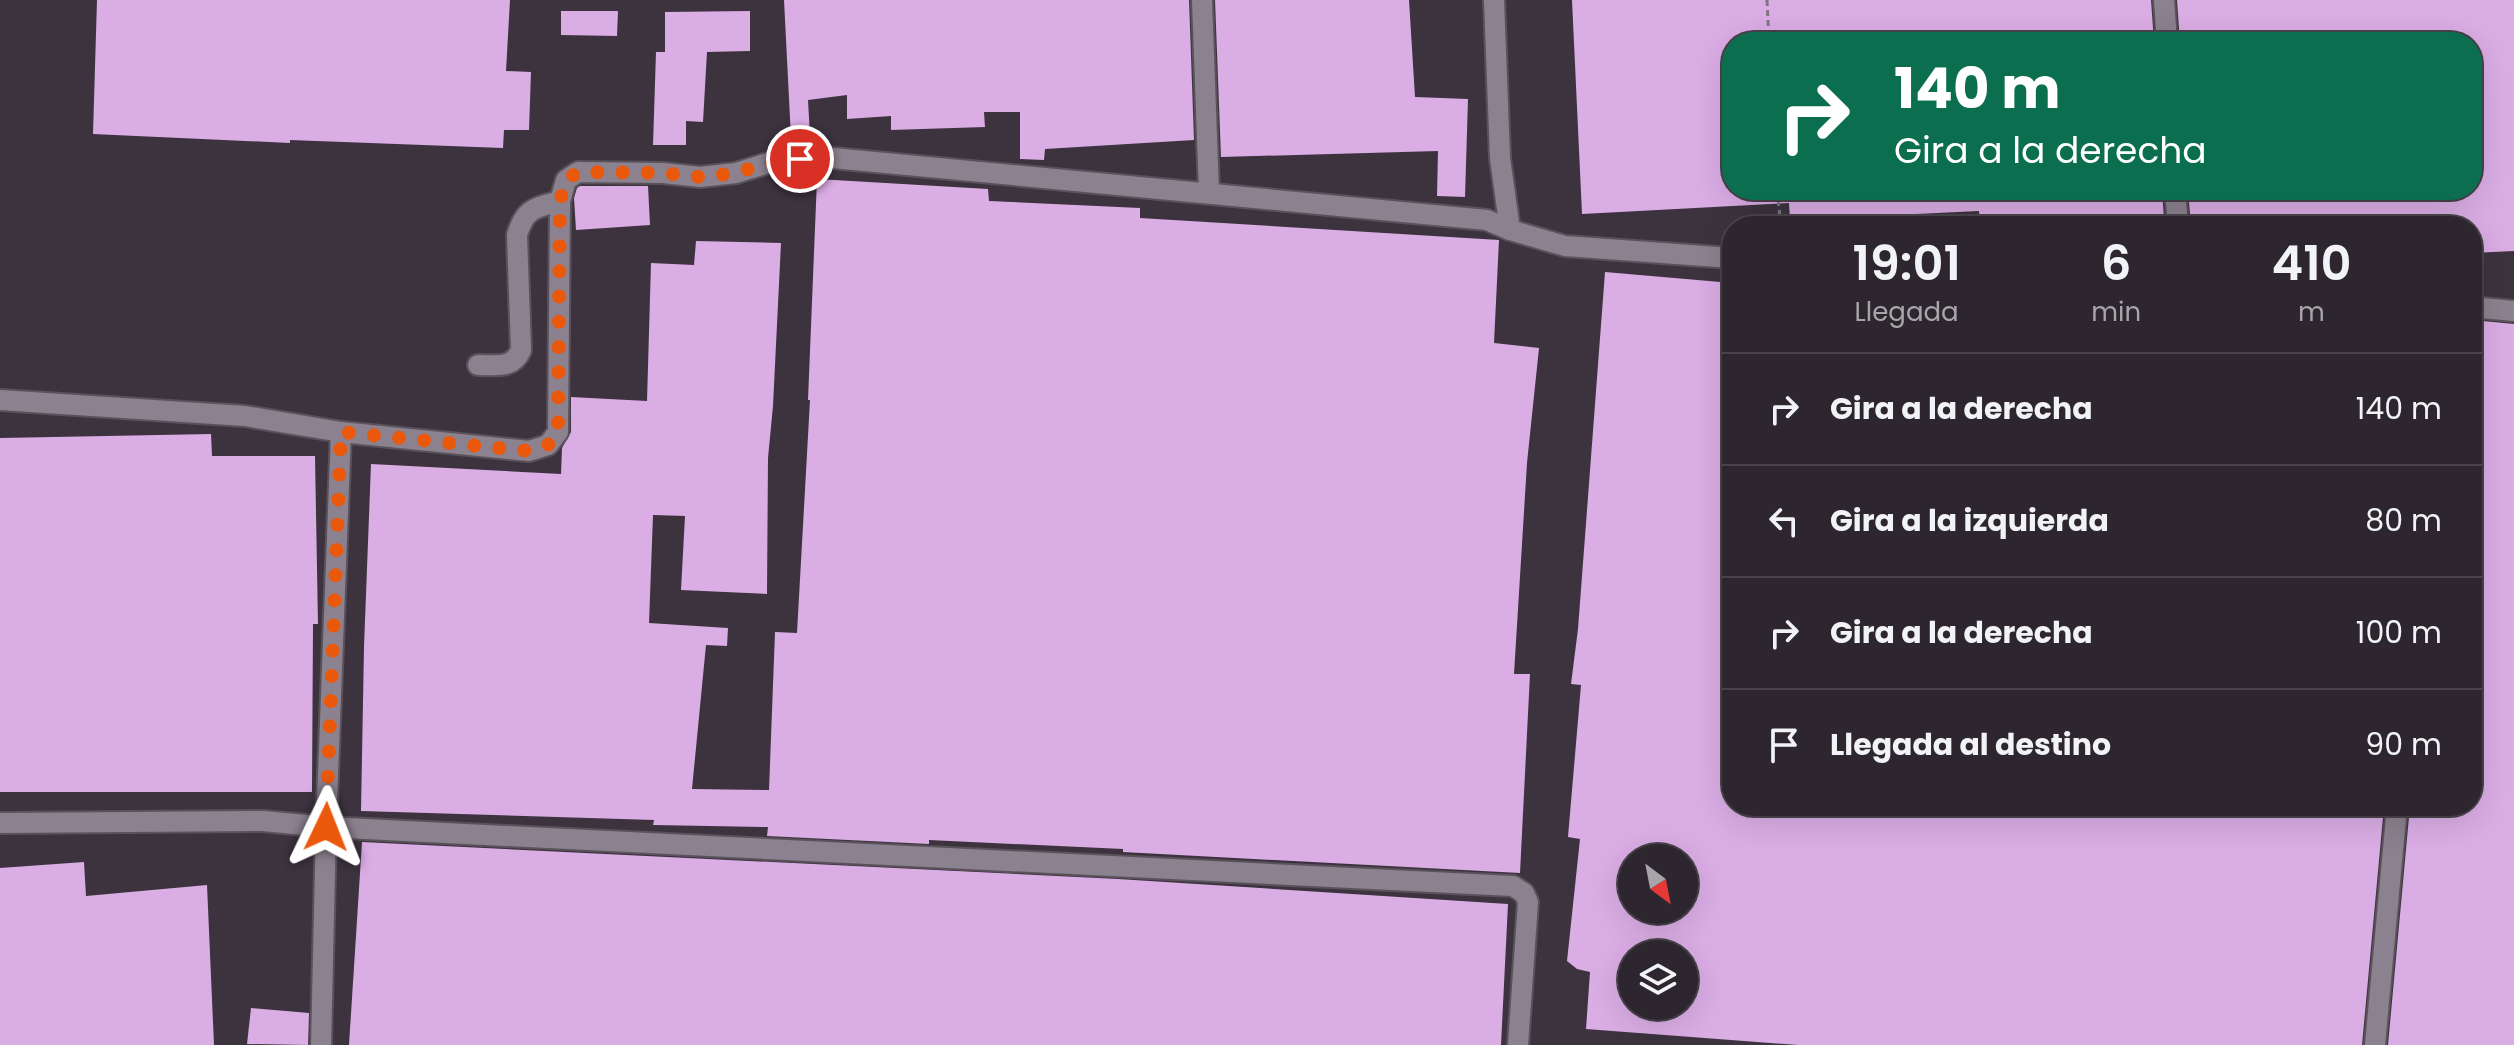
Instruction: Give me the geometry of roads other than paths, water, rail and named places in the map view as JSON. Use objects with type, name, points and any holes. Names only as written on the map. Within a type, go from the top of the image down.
[{"type":"lane","points":[[1202,0],[1209,192]]},
{"type":"lane","points":[[1494,0],[1500,158],[1510,230]]},
{"type":"lane","points":[[2164,0],[2166,32]]},
{"type":"lane","points":[[0,400],[245,416],[341,432],[529,451],[548,445],[558,432],[560,201],[566,180],[578,172],[663,173],[700,177],[736,173],[778,160],[822,157],[1487,220],[1565,246],[1722,257]]},
{"type":"lane","points":[[478,365],[510,365],[517,359],[521,350],[517,235],[521,220],[531,209],[560,201]]},
{"type":"lane","points":[[2482,308],[2514,311]]},
{"type":"lane","points":[[321,1045],[341,432]]},
{"type":"lane","points":[[2375,1045],[2396,816]]},
{"type":"lane","points":[[0,823],[263,821],[326,827],[1513,886],[1524,893],[1528,902],[1518,1045]]}]
